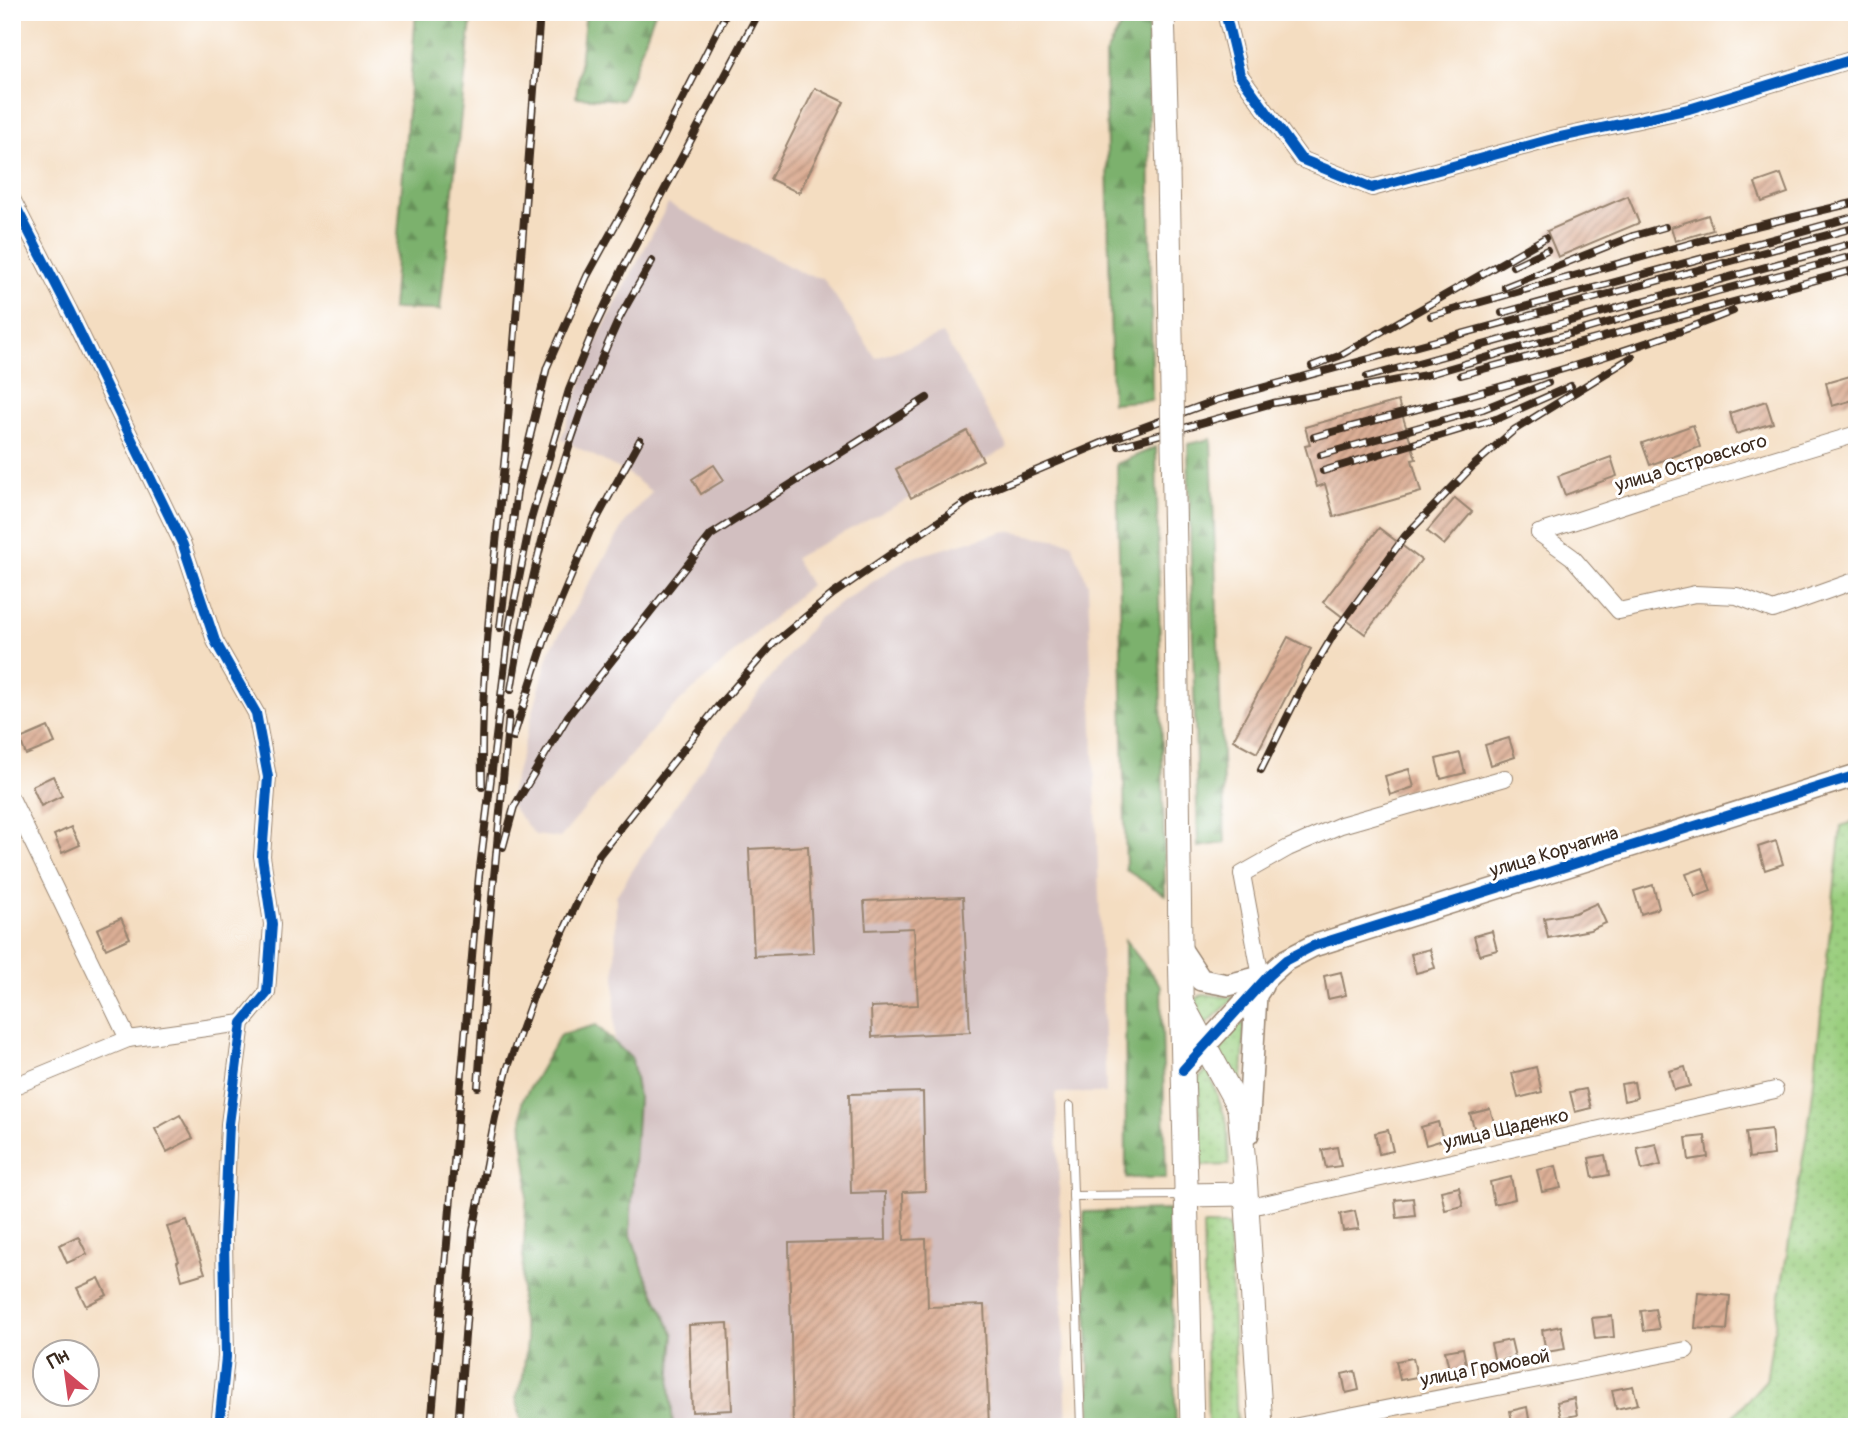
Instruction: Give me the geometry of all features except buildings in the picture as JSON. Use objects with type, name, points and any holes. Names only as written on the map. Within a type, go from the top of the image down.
[{"type":"main road","points":[[1163,12],[1177,606],[1181,1001],[1192,1427]]},
{"type":"main road","points":[[1181,1001],[1239,1108],[1261,1427]]},
{"type":"main road","points":[[1185,1195],[1246,1192]]},
{"type":"street","points":[[1225,12],[1240,75],[1301,159],[1372,188],[1556,138],[1689,109],[1857,58]]},
{"type":"street","points":[[12,199],[183,545],[215,642],[256,713],[268,777],[262,856],[272,924],[267,992],[242,1023],[229,1124],[224,1238],[226,1357],[219,1427]]},
{"type":"street","name":"улица Островского","points":[[1857,434],[1657,494],[1539,533],[1572,557],[1619,611],[1695,594],[1737,596],[1773,610],[1857,580]]},
{"type":"street","name":"улица Корчагина","points":[[1265,976],[1286,960],[1312,946],[1857,775]]},
{"type":"street","points":[[1246,1192],[1256,995],[1265,976],[1242,874],[1288,848],[1341,825],[1505,778]]},
{"type":"street","points":[[12,800],[128,1039]]},
{"type":"street","points":[[1180,948],[1201,981],[1228,985],[1265,976]]},
{"type":"street","points":[[1183,1070],[1265,976]]},
{"type":"street","points":[[12,1087],[128,1039],[242,1023]]},
{"type":"street","name":"улица Щаденко","points":[[1246,1192],[1775,1090]]},
{"type":"street","name":"улица Громовой","points":[[1293,1427],[1686,1350]]},
{"type":"lane","points":[[1070,1106],[1081,1427]]},
{"type":"lane","points":[[1073,1196],[1185,1195]]},
{"type":"shaded area","points":[[668,204],[806,275],[823,278],[876,358],[943,334],[1008,448],[794,558],[810,585],[665,715],[560,838],[535,835],[508,802],[550,650],[627,520],[652,492],[627,473],[561,439],[595,343]]},
{"type":"shaded area","points":[[1006,531],[1071,542],[1088,584],[1106,1093],[1056,1093],[1067,1427],[610,1427],[616,896],[665,820],[723,739],[817,619],[907,559]]},
{"type":"green space","points":[[416,12],[472,12],[440,310],[392,309]]},
{"type":"green space","points":[[586,12],[655,12],[623,100],[576,97]]},
{"type":"green space","points":[[1127,14],[1148,14],[1152,400],[1112,403],[1105,55]]},
{"type":"green space","points":[[1211,439],[1225,843],[1198,847],[1188,444]]},
{"type":"green space","points":[[1156,447],[1165,895],[1126,870],[1117,464]]},
{"type":"green space","points":[[1857,821],[1857,1427],[1723,1427],[1766,1380],[1811,1109],[1841,826]]},
{"type":"green space","points":[[1125,940],[1161,986],[1166,1178],[1126,1178]]},
{"type":"green space","points":[[1203,994],[1235,998],[1206,1024],[1194,1000]]},
{"type":"green space","points":[[1245,1023],[1241,1097],[1218,1049],[1239,1025]]},
{"type":"green space","points":[[596,1025],[632,1059],[638,1097],[630,1232],[644,1272],[674,1335],[670,1384],[673,1427],[523,1427],[516,1397],[523,1377],[527,1341],[520,1311],[528,1175],[522,1101],[560,1035]]},
{"type":"green space","points":[[1208,1069],[1227,1123],[1229,1165],[1202,1166],[1198,1079]]},
{"type":"green space","points":[[1169,1210],[1176,1427],[1091,1427],[1084,1212]]},
{"type":"green space","points":[[1203,1225],[1229,1225],[1237,1427],[1208,1427]]},
{"type":"railway","points":[[482,787],[485,662],[510,400],[540,12]]},
{"type":"railway","points":[[500,628],[517,490],[547,367],[587,276],[653,157],[727,12]]},
{"type":"railway","points":[[431,1427],[479,876],[510,623],[531,519],[569,390],[593,331],[623,268],[759,12]]},
{"type":"railway","points":[[1431,316],[1735,231],[1857,202]]},
{"type":"railway","points":[[1502,313],[1857,216]]},
{"type":"railway","points":[[1505,287],[1633,236],[1665,227]]},
{"type":"railway","points":[[458,1427],[473,1231],[495,1117],[508,1067],[533,997],[599,855],[719,705],[774,643],[833,594],[974,497],[1109,440],[1217,400],[1857,227]]},
{"type":"railway","points":[[1312,366],[1339,356],[1545,238]]},
{"type":"railway","points":[[1367,377],[1857,242]]},
{"type":"railway","points":[[1513,266],[1547,250]]},
{"type":"railway","points":[[1119,446],[1273,403],[1426,375],[1718,291],[1857,255]]},
{"type":"railway","points":[[511,690],[540,549],[581,410],[618,321],[652,261]]},
{"type":"railway","points":[[1461,375],[1857,269]]},
{"type":"railway","points":[[1314,437],[1578,365],[1682,331],[1733,311]]},
{"type":"railway","points":[[1261,770],[1300,691],[1335,632],[1405,536],[1473,466],[1514,430],[1632,357]]},
{"type":"railway","points":[[1321,455],[1483,409],[1548,383]]},
{"type":"railway","points":[[1323,471],[1499,418],[1571,386]]},
{"type":"railway","points":[[503,847],[514,807],[568,716],[711,535],[927,398]]},
{"type":"railway","points":[[513,738],[546,636],[590,531],[640,440]]},
{"type":"railway","points":[[478,1087],[509,715]]},
{"type":"cycle path","points":[[1225,12],[1240,75],[1301,159],[1372,188],[1556,138],[1689,109],[1857,58]]},
{"type":"cycle path","points":[[12,199],[183,545],[215,641],[256,713],[268,777],[262,856],[272,924],[267,993],[242,1023],[229,1124],[224,1238],[226,1357],[219,1427]]},
{"type":"cycle path","points":[[1183,1070],[1269,975],[1286,960],[1313,946],[1857,775]]}]
